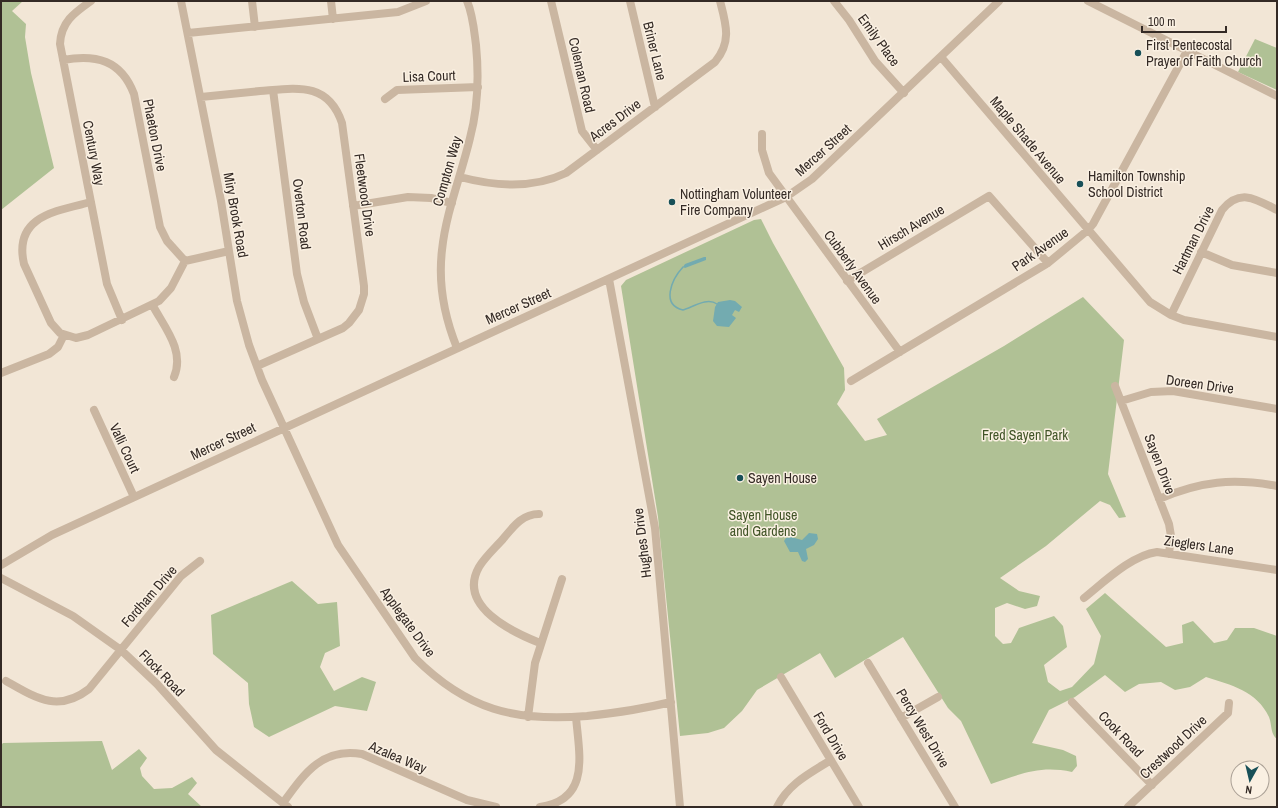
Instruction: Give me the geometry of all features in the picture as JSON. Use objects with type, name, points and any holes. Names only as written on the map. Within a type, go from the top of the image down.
[{"type":"street","name":"Century Way","points":[[91,1],[74,13],[65,24],[60,38],[62,60],[107,284],[122,320]]},
{"type":"street","name":"Miry Brook Road","points":[[182,1],[201,97],[237,301],[257,366],[284,426]]},
{"type":"street","points":[[252,1],[255,27]]},
{"type":"street","points":[[331,1],[333,19]]},
{"type":"street","points":[[188,33],[398,12],[426,1]]},
{"type":"street","name":"Compton Way","points":[[457,348],[448,324],[442,287],[442,251],[452,203],[470,138],[478,87],[473,18],[467,1]]},
{"type":"street","name":"Coleman Road","points":[[551,1],[582,131],[597,150]]},
{"type":"street","name":"Briner Lane","points":[[630,1],[655,107]]},
{"type":"street","name":"Acres Drive","points":[[460,177],[482,183],[507,185],[552,179],[566,173],[655,107],[720,56],[726,43],[727,36],[720,1]]},
{"type":"street","name":"Emily Place","points":[[834,1],[849,20],[875,60],[904,92]]},
{"type":"street","name":"Mercer Street","points":[[1,565],[52,535],[284,426],[786,197],[812,179],[999,1]]},
{"type":"street","points":[[1088,1],[1277,96]]},
{"type":"street","name":"Park Avenue","points":[[851,381],[1048,263],[1088,230],[1093,224],[1187,51]]},
{"type":"street","name":"Phaeton Drive","points":[[62,60],[84,57],[100,59],[115,67],[127,80],[134,94],[160,227],[167,241],[185,261]]},
{"type":"street","name":"Maple Shade Avenue","points":[[940,57],[1143,295],[1160,309],[1184,320],[1277,337]]},
{"type":"street","name":"Lisa Court","points":[[384,99],[397,90],[478,87]]},
{"type":"street","name":"Fleetwood Drive","points":[[201,97],[294,88],[310,89],[325,97],[336,108],[342,123],[364,286],[362,302],[355,317],[349,323],[318,339],[257,366]]},
{"type":"street","name":"Overton Road","points":[[273,90],[297,274],[304,302],[318,339]]},
{"type":"street","name":"Cubberly Avenue","points":[[762,134],[762,150],[770,173],[900,352]]},
{"type":"street","name":"Hirsch Avenue","points":[[847,281],[989,196],[1048,263]]},
{"type":"street","points":[[353,206],[408,197],[431,198],[452,203]]},
{"type":"street","name":"Hartman Drive","points":[[1171,315],[1222,210],[1231,201],[1243,197],[1250,197],[1277,210]]},
{"type":"street","points":[[91,202],[48,213],[41,217],[29,228],[23,241],[22,256],[24,264],[51,323],[64,336],[82,337],[153,306],[166,295],[171,288],[185,261],[229,251]]},
{"type":"street","points":[[1201,252],[1232,265],[1277,273]]},
{"type":"street","name":"Hughes Drive","points":[[609,279],[655,528],[680,807]]},
{"type":"street","points":[[153,306],[176,348],[178,365],[174,377]]},
{"type":"street","points":[[1,373],[49,354],[58,347],[64,336]]},
{"type":"street","name":"Sayen Drive","points":[[1115,386],[1170,529],[1169,554]]},
{"type":"street","name":"Doreen Drive","points":[[1121,401],[1151,392],[1173,391],[1277,409]]},
{"type":"street","name":"Valli Court","points":[[94,410],[134,497]]},
{"type":"street","name":"Applegate Drive","points":[[284,426],[343,553],[415,658],[442,682],[469,699],[495,710],[528,717],[554,718],[630,711],[671,702]]},
{"type":"street","points":[[1159,499],[1182,490],[1210,483],[1239,481],[1277,486]]},
{"type":"street","points":[[539,514],[524,518],[514,527],[479,567],[474,580],[474,587],[478,601],[493,617],[511,631],[540,643]]},
{"type":"street","name":"Zieglers Lane","points":[[1084,598],[1137,558],[1151,553],[1169,554],[1277,570]]},
{"type":"street","name":"Fordham Drive","points":[[6,681],[42,700],[51,702],[67,701],[79,696],[89,689],[181,576],[200,561]]},
{"type":"street","name":"Flock Road","points":[[1,578],[73,616],[121,650],[157,684],[216,750],[286,805]]},
{"type":"street","points":[[528,717],[532,678],[540,643],[562,579]]},
{"type":"street","name":"Percy West Drive","points":[[868,663],[955,807]]},
{"type":"street","name":"Ford Drive","points":[[782,678],[859,807]]},
{"type":"street","points":[[901,718],[938,697]]},
{"type":"street","name":"Cook Road","points":[[1072,702],[1152,785]]},
{"type":"street","name":"Crestwood Drive","points":[[1128,807],[1228,714],[1229,703]]},
{"type":"street","points":[[540,807],[562,800],[577,782],[580,767],[576,716]]},
{"type":"street","name":"Azalea Way","points":[[286,805],[305,774],[313,766],[327,757],[346,753],[362,754],[467,800],[496,807]]},
{"type":"street","points":[[777,807],[783,797],[796,782],[831,760]]},
{"type":"green space","points":[[1,1],[23,1],[12,11],[26,24],[25,37],[31,73],[54,168],[1,210]]},
{"type":"green space","points":[[1255,39],[1277,48],[1277,90],[1238,72]]},
{"type":"green space","points":[[761,219],[844,368],[845,390],[837,404],[865,441],[887,435],[877,419],[1004,346],[1083,297],[1124,340],[1108,474],[1126,517],[1119,518],[1110,505],[1100,501],[1046,546],[1000,578],[1019,591],[1040,596],[1037,606],[1025,609],[1007,603],[995,608],[995,636],[1003,644],[1011,643],[1019,628],[1054,616],[1063,626],[1067,647],[1044,665],[1048,682],[1060,691],[1072,687],[1094,664],[1101,636],[1086,609],[1105,593],[1166,647],[1183,643],[1182,625],[1193,621],[1214,643],[1227,640],[1235,628],[1254,628],[1277,636],[1277,739],[1272,732],[1269,717],[1264,708],[1250,695],[1234,686],[1206,677],[1190,687],[1175,690],[1161,682],[1139,684],[1125,692],[1105,675],[1075,697],[1049,710],[1032,743],[1063,750],[1076,756],[1077,766],[1072,772],[1061,770],[1040,770],[1021,774],[991,784],[961,721],[948,708],[903,637],[835,678],[820,653],[757,690],[742,711],[724,728],[708,733],[680,736],[658,517],[621,286],[626,280],[754,220]]},
{"type":"green space","points":[[292,581],[318,604],[337,602],[340,646],[325,653],[320,667],[334,691],[362,677],[376,682],[367,711],[335,706],[269,737],[254,727],[249,704],[248,683],[213,654],[211,615]]},
{"type":"green space","points":[[102,741],[112,770],[139,749],[147,758],[140,768],[142,776],[154,789],[172,788],[192,777],[197,783],[188,794],[202,807],[1,807],[1,745],[3,743]]},
{"type":"water","points":[[706,257],[706,260],[685,268],[683,267],[685,264]]},
{"type":"water","points":[[730,300],[735,301],[742,307],[739,312],[735,310],[732,315],[736,318],[729,327],[717,326],[713,321],[715,307],[718,302]]},
{"type":"water","points":[[809,533],[817,534],[818,539],[814,545],[806,549],[808,559],[805,562],[802,561],[798,552],[790,552],[784,541],[786,538],[791,537],[802,540]]},
{"type":"waterway","points":[[683,267],[672,285],[670,292],[672,303],[676,307],[683,310],[704,302],[713,302],[717,304]]},
{"type":"place","name":"First Pentecostal Prayer of Faith Church","points":[[1138,53]]},
{"type":"place","name":"Hamilton Township School District","points":[[1080,184]]},
{"type":"place","name":"Nottingham Volunteer Fire Company","points":[[672,202]]},
{"type":"place","name":"Sayen House","points":[[740,478]]},
{"type":"park label","name":"Fred Sayen Park","points":[[1025,435]]},
{"type":"park label","name":"Sayen House and Gardens","points":[[763,524]]}]
